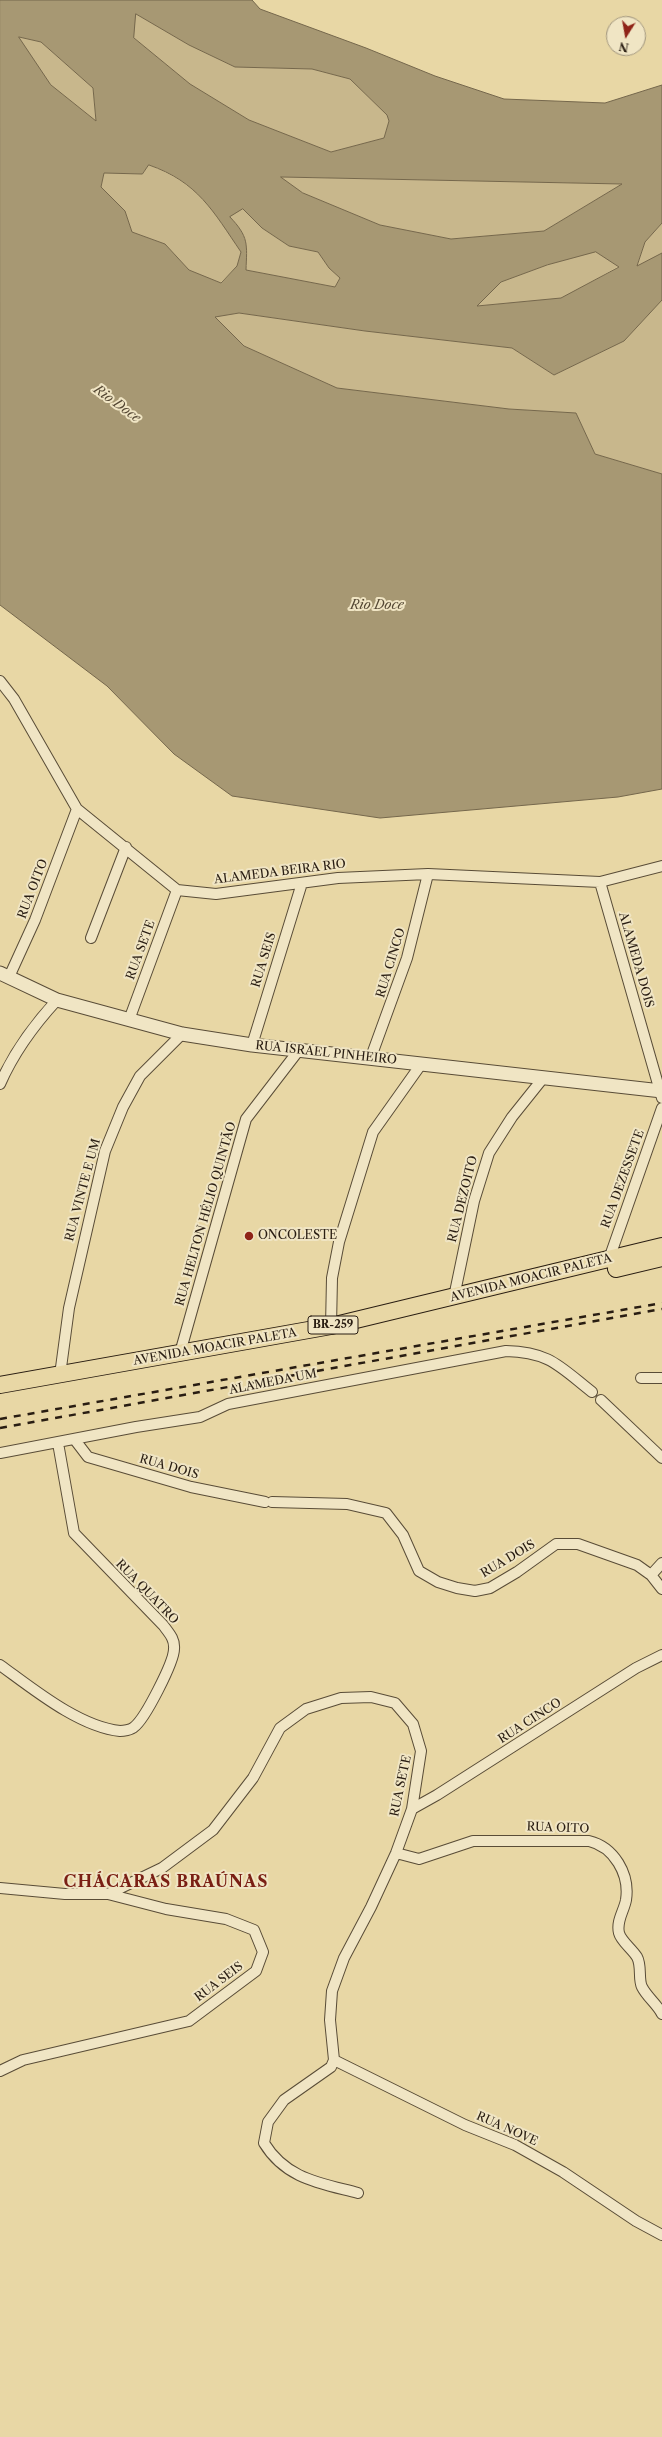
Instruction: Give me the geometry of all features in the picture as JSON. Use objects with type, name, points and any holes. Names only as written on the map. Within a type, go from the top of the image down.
[{"type":"main road","name":"AVENIDA MOACIR PALETA","points":[[0,1385],[331,1326],[454,1298],[662,1246]]},
{"type":"main road","name":"AVENIDA MOACIR PALETA","points":[[0,1396],[254,1351],[355,1330],[662,1258]]},
{"type":"street","points":[[0,680],[14,699],[77,809],[177,890]]},
{"type":"street","name":"RUA OITO","points":[[5,975],[35,920],[77,809]]},
{"type":"street","points":[[91,938],[126,848]]},
{"type":"street","name":"ALAMEDA BEIRA RIO","points":[[177,890],[216,894],[338,878],[428,874],[600,882],[662,866]]},
{"type":"street","name":"RUA CINCO","points":[[371,1057],[407,958],[428,874]]},
{"type":"street","name":"ALAMEDA DOIS","points":[[600,882],[661,1093]]},
{"type":"street","name":"RUA SEIS","points":[[252,1045],[302,883]]},
{"type":"street","name":"RUA SETE","points":[[129,1020],[177,890]]},
{"type":"street","name":"RUA ISRAEL PINHEIRO","points":[[5,975],[57,1000],[182,1034],[252,1045],[544,1077],[661,1093]]},
{"type":"street","points":[[0,1084],[11,1060],[33,1026],[57,1000]]},
{"type":"street","name":"RUA VINTE E UM","points":[[60,1375],[69,1308],[105,1151],[123,1107],[140,1076],[182,1034]]},
{"type":"street","name":"RUA HELTON HÉLIO QUINTÃO","points":[[180,1353],[246,1119],[299,1050]]},
{"type":"street","points":[[331,1326],[332,1278],[339,1242],[373,1132],[422,1063]]},
{"type":"street","name":"RUA DEZOITO","points":[[454,1298],[474,1201],[489,1152],[512,1117],[544,1077]]},
{"type":"street","name":"RUA DEZESSETE","points":[[609,1259],[662,1108]]},
{"type":"street","name":"ALAMEDA UM","points":[[0,1453],[76,1440],[136,1427],[200,1417],[228,1404],[506,1351],[528,1352],[542,1355],[592,1392]]},
{"type":"street","points":[[641,1378],[662,1378]]},
{"type":"street","points":[[601,1400],[662,1458]]},
{"type":"street","name":"RUA DOIS","points":[[76,1440],[88,1457],[191,1487],[268,1502],[347,1504],[386,1513],[404,1535],[420,1571],[438,1582],[457,1588],[475,1591],[490,1588],[517,1572],[556,1544],[578,1544],[637,1565],[651,1575],[662,1590]]},
{"type":"street","name":"RUA QUATRO","points":[[0,1665],[79,1717],[100,1726],[121,1731],[134,1728],[146,1714],[174,1650],[173,1638],[74,1533],[58,1443]]},
{"type":"street","points":[[651,1575],[662,1563]]},
{"type":"street","name":"RUA CINCO","points":[[412,1809],[444,1791],[636,1668],[662,1656]]},
{"type":"street","name":"RUA SETE","points":[[108,1894],[162,1868],[213,1830],[253,1778],[280,1728],[306,1709],[340,1698],[371,1697],[394,1703],[413,1724],[421,1752],[412,1809],[396,1853],[371,1907],[344,1958],[332,1991],[330,2020],[334,2060]]},
{"type":"street","name":"RUA OITO","points":[[396,1853],[419,1859],[473,1841],[589,1841],[602,1844],[613,1853],[622,1869],[626,1888],[626,1900],[618,1925],[619,1934],[638,1959],[642,1987],[658,2006],[662,2014]]},
{"type":"street","name":"RUA SEIS","points":[[0,1888],[65,1894],[108,1894],[166,1909],[226,1919],[254,1930],[263,1952],[256,1971],[189,2021],[23,2060],[0,2071]]},
{"type":"street","points":[[334,2060],[331,2067],[284,2100],[268,2122],[264,2143],[273,2158],[283,2167],[317,2182],[358,2192]]},
{"type":"street","name":"RUA NOVE","points":[[334,2060],[465,2125],[515,2145],[564,2172],[636,2221],[662,2235]]},
{"type":"shaded area","points":[[136,14],[189,45],[235,67],[312,69],[350,79],[387,115],[389,121],[384,138],[331,152],[249,120],[190,84],[134,38]]},
{"type":"shaded area","points":[[19,37],[41,42],[93,88],[96,121],[51,85]]},
{"type":"shaded area","points":[[149,165],[181,181],[193,190],[213,211],[241,252],[237,266],[220,283],[189,270],[165,244],[132,232],[125,211],[101,187],[104,173],[142,174]]},
{"type":"shaded area","points":[[281,177],[622,184],[544,231],[451,239],[380,225],[303,193]]},
{"type":"shaded area","points":[[243,209],[262,228],[289,246],[318,252],[329,268],[340,278],[335,287],[246,270],[246,241],[236,223],[230,217]]},
{"type":"shaded area","points":[[662,223],[662,253],[637,267],[645,242]]},
{"type":"shaded area","points":[[596,252],[619,266],[561,299],[476,306],[501,282],[547,265]]},
{"type":"shaded area","points":[[662,300],[662,474],[595,454],[576,413],[509,409],[337,388],[244,346],[214,316],[239,313],[365,331],[512,348],[554,375],[624,341]]},
{"type":"water","name":"Rio Doce","points":[[0,0],[252,0],[260,9],[366,48],[435,76],[504,99],[605,103],[662,85],[662,223],[645,242],[637,266],[662,253],[662,300],[624,341],[554,375],[512,348],[365,331],[239,313],[215,317],[244,346],[337,388],[509,409],[576,413],[595,454],[662,474],[662,789],[618,797],[380,818],[232,796],[174,754],[107,686],[0,605]],"holes":[[[136,14],[189,45],[235,67],[312,69],[350,79],[387,115],[389,121],[384,138],[331,152],[249,120],[190,84],[134,38]],[[19,37],[41,42],[93,88],[96,121],[51,85]],[[149,165],[166,172],[192,189],[213,211],[241,252],[237,266],[221,283],[189,270],[165,244],[132,232],[125,211],[101,187],[104,173],[142,174]],[[281,177],[622,184],[544,231],[451,239],[380,225],[303,193]],[[243,209],[262,228],[289,246],[318,252],[329,268],[340,278],[335,287],[246,270],[246,241],[241,230],[230,217]],[[596,252],[619,267],[561,298],[477,306],[501,282],[547,265]]]},
{"type":"railway","points":[[0,1419],[662,1303]]},
{"type":"railway","points":[[0,1428],[662,1309]]},
{"type":"place","name":"ONCOLESTE","points":[[249,1236]]},
{"type":"district","name":"CHÁCARAS BRAÚNAS","points":[[166,1882]]}]
